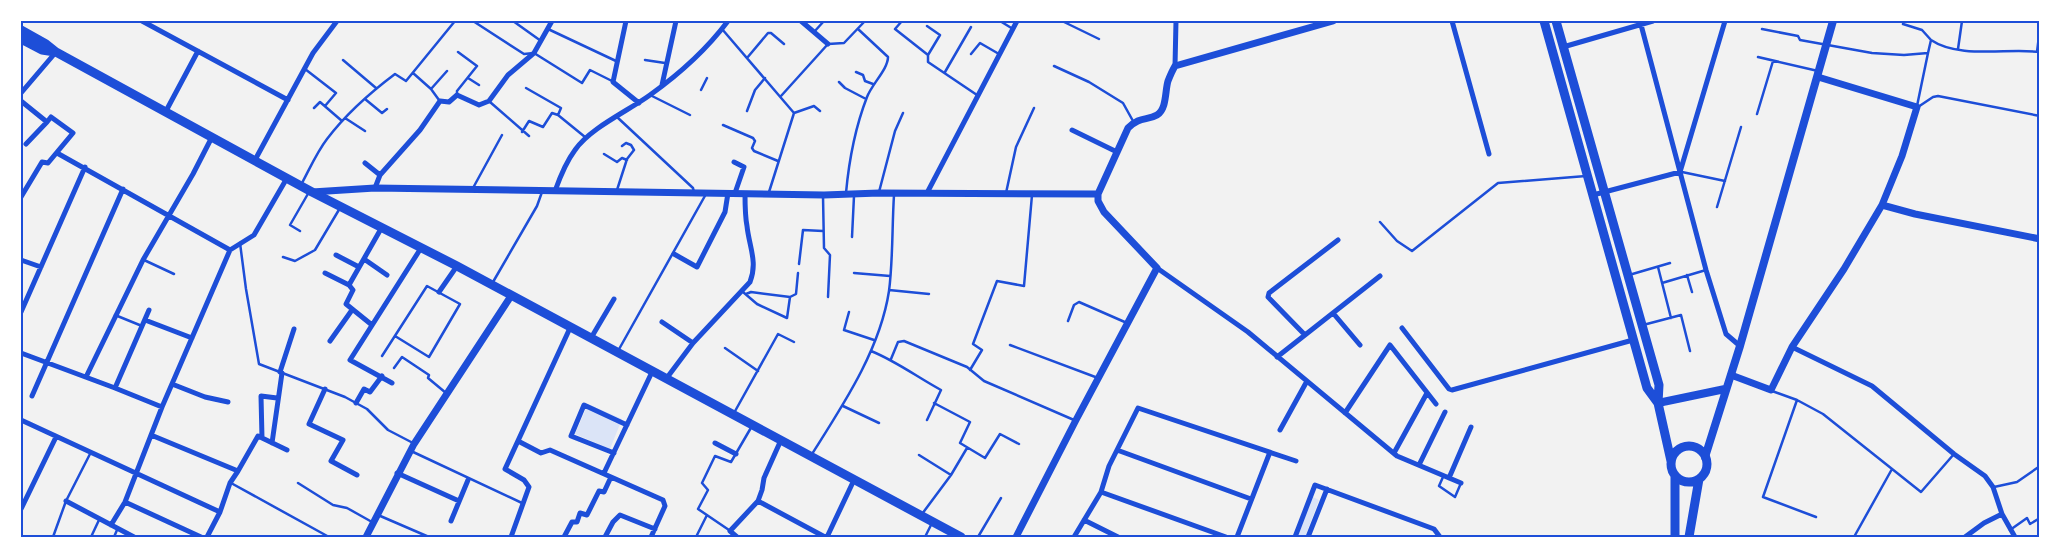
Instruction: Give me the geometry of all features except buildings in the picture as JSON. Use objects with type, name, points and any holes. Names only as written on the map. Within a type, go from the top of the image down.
[{"type":"main road","points":[[1544,21],[1647,388],[1658,403]]},
{"type":"main road","points":[[1556,21],[1659,386],[1658,403],[1672,471],[1679,479],[1689,482],[1699,479]]},
{"type":"main road","points":[[1689,537],[1699,479],[1706,470],[1705,457],[1725,389],[1732,375],[1834,21]]},
{"type":"main road","points":[[21,30],[56,52],[311,191],[457,266],[961,537]]},
{"type":"main road","points":[[21,39],[42,50],[56,52]]},
{"type":"main road","points":[[1658,403],[1725,389]]},
{"type":"main road","points":[[1671,461],[1678,450],[1687,447],[1700,450],[1705,457]]},
{"type":"main road","points":[[1675,476],[1675,537]]},
{"type":"street","points":[[142,21],[288,100]]},
{"type":"street","points":[[255,160],[313,53],[337,21]]},
{"type":"street","points":[[375,188],[380,175],[420,130],[440,101],[449,102],[456,94],[479,105],[489,101],[508,75],[534,53],[542,42],[552,21]]},
{"type":"street","points":[[626,21],[613,82],[638,103]]},
{"type":"street","points":[[662,85],[676,21]]},
{"type":"street","points":[[555,191],[561,174],[576,149],[587,138],[675,76],[728,21]]},
{"type":"street","points":[[801,21],[828,44]]},
{"type":"street","points":[[926,193],[1017,21]]},
{"type":"street","points":[[1176,21],[1175,66],[1168,79],[1162,111],[1156,116],[1143,118],[1128,128],[1098,194],[1100,207],[1157,268],[1248,332],[1394,453],[1462,483]]},
{"type":"street","points":[[1175,66],[1333,21]]},
{"type":"street","points":[[1452,21],[1489,154]]},
{"type":"street","points":[[1563,47],[1653,21]]},
{"type":"street","points":[[1680,172],[1725,21]]},
{"type":"street","points":[[1641,23],[1706,270],[1726,334],[1740,346]]},
{"type":"street","points":[[21,93],[56,52]]},
{"type":"street","points":[[166,111],[198,52]]},
{"type":"street","points":[[1732,375],[1771,390],[1792,347],[1844,268],[1882,205],[1902,156],[1917,108],[1819,74]]},
{"type":"street","points":[[21,101],[47,122]]},
{"type":"street","points":[[21,197],[42,162],[48,163],[73,133],[52,117],[26,144]]},
{"type":"street","points":[[1072,130],[1117,152]]},
{"type":"street","points":[[86,377],[143,260],[193,174],[212,136]]},
{"type":"street","points":[[57,152],[230,250]]},
{"type":"street","points":[[674,254],[697,267],[725,212],[744,167],[734,162]]},
{"type":"street","points":[[365,163],[380,175]]},
{"type":"street","points":[[22,309],[85,167]]},
{"type":"street","points":[[1593,195],[1680,172]]},
{"type":"street","points":[[112,525],[125,502],[162,407],[230,250],[254,235],[287,178]]},
{"type":"street","points":[[311,191],[375,188],[824,195],[879,193],[1098,194]]},
{"type":"street","points":[[32,396],[123,189]]},
{"type":"street","points":[[666,379],[694,343],[744,292],[754,273],[744,194]]},
{"type":"street","points":[[1882,205],[1915,214],[2040,239]]},
{"type":"street","points":[[349,285],[382,228]]},
{"type":"street","points":[[1305,335],[1273,303],[1268,297],[1269,293],[1338,240]]},
{"type":"street","points":[[392,383],[350,360],[421,248]]},
{"type":"street","points":[[336,255],[359,267]]},
{"type":"street","points":[[364,259],[387,276]]},
{"type":"street","points":[[21,260],[40,267]]},
{"type":"street","points":[[439,292],[457,266]]},
{"type":"street","points":[[1016,537],[1157,268]]},
{"type":"street","points":[[325,273],[349,285],[353,290],[346,304],[372,325]]},
{"type":"street","points":[[1277,357],[1380,276]]},
{"type":"street","points":[[366,537],[397,473],[412,447],[511,296]]},
{"type":"street","points":[[590,339],[614,299]]},
{"type":"street","points":[[116,388],[148,310]]},
{"type":"street","points":[[330,341],[352,310]]},
{"type":"street","points":[[1334,313],[1360,346]]},
{"type":"street","points":[[144,320],[192,338]]},
{"type":"street","points":[[662,322],[694,343]]},
{"type":"street","points":[[511,537],[529,487],[524,480],[505,469],[570,328]]},
{"type":"street","points":[[1402,328],[1449,389],[1452,390],[1633,340]]},
{"type":"street","points":[[272,443],[281,372],[294,329]]},
{"type":"street","points":[[1345,413],[1390,345],[1436,404]]},
{"type":"street","points":[[1792,347],[1872,386],[1954,454],[1985,476],[1993,487],[2002,514],[2015,537]]},
{"type":"street","points":[[21,353],[162,407]]},
{"type":"street","points":[[604,473],[652,372]]},
{"type":"street","points":[[356,403],[364,389],[370,392],[382,376]]},
{"type":"street","points":[[1280,430],[1306,381]]},
{"type":"street","points":[[172,384],[205,397],[228,402]]},
{"type":"street","points":[[325,388],[309,424],[343,440],[331,462],[356,475]]},
{"type":"street","points":[[1394,453],[1427,393]]},
{"type":"street","points":[[262,438],[261,396],[277,398]]},
{"type":"street","points":[[614,453],[571,436],[584,405],[627,425]]},
{"type":"street","points":[[1074,537],[1101,492],[1117,450],[1138,408],[1296,461]]},
{"type":"street","points":[[1420,465],[1445,412]]},
{"type":"street","points":[[21,420],[220,512]]},
{"type":"street","points":[[1446,477],[1471,427]]},
{"type":"street","points":[[151,435],[238,472]]},
{"type":"street","points":[[207,537],[220,512],[230,482],[238,472],[258,436],[287,450]]},
{"type":"street","points":[[21,509],[56,437]]},
{"type":"street","points":[[737,537],[730,531],[758,502],[764,478],[781,440]]},
{"type":"street","points":[[518,441],[541,453],[550,450],[663,500],[665,506],[651,537]]},
{"type":"street","points":[[715,443],[736,454]]},
{"type":"street","points":[[1117,450],[1251,499]]},
{"type":"street","points":[[1237,537],[1270,452]]},
{"type":"street","points":[[397,473],[459,501]]},
{"type":"street","points":[[564,537],[572,522],[577,522],[580,513],[587,515],[599,491],[604,492],[612,477]]},
{"type":"street","points":[[451,520],[468,480]]},
{"type":"street","points":[[827,535],[854,480]]},
{"type":"street","points":[[1295,537],[1315,485],[1434,529],[1440,537]]},
{"type":"street","points":[[1308,537],[1327,489]]},
{"type":"street","points":[[1101,492],[1226,537]]},
{"type":"street","points":[[66,501],[134,537]]},
{"type":"street","points":[[125,502],[201,537]]},
{"type":"street","points":[[758,502],[834,537]]},
{"type":"street","points":[[1967,536],[2002,514]]},
{"type":"street","points":[[605,537],[613,522],[620,515],[655,529]]},
{"type":"street","points":[[1084,520],[1118,537]]},
{"type":"lane","points":[[300,185],[326,140],[342,121],[376,88],[395,74],[406,81],[455,21]]},
{"type":"lane","points":[[473,21],[524,54],[534,53],[582,83],[590,70],[613,82]]},
{"type":"lane","points":[[513,21],[542,42]]},
{"type":"lane","points":[[814,32],[824,21]]},
{"type":"lane","points":[[781,96],[828,44],[844,43],[865,21]]},
{"type":"lane","points":[[902,21],[895,29],[928,55]]},
{"type":"lane","points":[[1000,21],[1013,29]]},
{"type":"lane","points":[[1062,21],[1098,39]]},
{"type":"lane","points":[[1958,50],[1962,21]]},
{"type":"lane","points":[[1903,24],[1922,30],[1931,40],[1941,46],[1958,50],[2039,52],[2040,28]]},
{"type":"lane","points":[[927,26],[940,35],[928,55],[928,62],[978,95]]},
{"type":"lane","points":[[945,72],[970,27]]},
{"type":"lane","points":[[548,29],[618,62]]},
{"type":"lane","points":[[722,29],[794,113]]},
{"type":"lane","points":[[846,194],[849,164],[866,99],[873,84],[888,63],[888,57],[858,29]]},
{"type":"lane","points":[[1762,29],[1798,36],[1800,40],[1889,55],[1928,53]]},
{"type":"lane","points":[[747,58],[768,33],[771,33],[784,44]]},
{"type":"lane","points":[[1917,108],[1931,40]]},
{"type":"lane","points":[[971,54],[980,43],[1001,54]]},
{"type":"lane","points":[[456,94],[477,66],[458,52]]},
{"type":"lane","points":[[1758,57],[1819,74]]},
{"type":"lane","points":[[343,60],[376,88]]},
{"type":"lane","points":[[645,60],[667,63]]},
{"type":"lane","points":[[1757,114],[1773,61]]},
{"type":"lane","points":[[1054,66],[1089,82],[1123,103],[1133,123]]},
{"type":"lane","points":[[305,69],[336,93],[325,106]]},
{"type":"lane","points":[[431,89],[447,71]]},
{"type":"lane","points":[[856,72],[863,75],[865,80],[873,84]]},
{"type":"lane","points":[[412,73],[431,89],[440,101]]},
{"type":"lane","points":[[468,78],[479,85]]},
{"type":"lane","points":[[701,90],[706,78]]},
{"type":"lane","points":[[747,110],[755,90],[765,78]]},
{"type":"lane","points":[[839,82],[845,88],[866,99]]},
{"type":"lane","points":[[526,88],[561,108],[558,115]]},
{"type":"lane","points":[[650,95],[690,115]]},
{"type":"lane","points":[[1917,108],[1933,97],[1938,96],[2040,116]]},
{"type":"lane","points":[[365,99],[382,113],[387,109]]},
{"type":"lane","points":[[489,101],[522,132],[529,136]]},
{"type":"lane","points":[[314,108],[320,102],[342,121]]},
{"type":"lane","points":[[794,113],[814,106],[820,111]]},
{"type":"lane","points":[[1005,195],[1016,147],[1034,108]]},
{"type":"lane","points":[[522,132],[529,120],[543,127],[552,113],[558,115],[587,138]]},
{"type":"lane","points":[[768,194],[794,113]]},
{"type":"lane","points":[[879,193],[895,131],[903,113]]},
{"type":"lane","points":[[617,117],[693,188],[694,193]]},
{"type":"lane","points":[[346,118],[365,131]]},
{"type":"lane","points":[[723,125],[753,138],[755,141],[752,148],[754,150],[778,161]]},
{"type":"lane","points":[[1717,207],[1741,127]]},
{"type":"lane","points":[[472,189],[502,135]]},
{"type":"lane","points":[[617,192],[627,160],[634,150],[631,145],[626,143],[622,146]]},
{"type":"lane","points":[[604,154],[617,162],[622,158],[627,160]]},
{"type":"lane","points":[[1680,172],[1725,181]]},
{"type":"lane","points":[[1380,222],[1398,241],[1412,251],[1498,183],[1587,176]]},
{"type":"lane","points":[[300,231],[290,225],[311,191]]},
{"type":"lane","points":[[491,285],[536,206],[542,191]]},
{"type":"lane","points":[[617,353],[707,193]]},
{"type":"lane","points":[[852,237],[854,194]]},
{"type":"lane","points":[[811,456],[843,406],[871,351],[882,320],[889,290],[894,194]]},
{"type":"lane","points":[[824,195],[824,248],[830,255],[828,297]]},
{"type":"lane","points":[[970,370],[982,350],[973,344],[997,281],[1024,286],[1032,195]]},
{"type":"lane","points":[[283,258],[295,261],[314,250],[341,206]]},
{"type":"lane","points":[[799,264],[803,230],[823,231]]},
{"type":"lane","points":[[240,243],[259,364],[325,388],[356,403],[367,409],[388,430],[412,447],[468,480],[524,504]]},
{"type":"lane","points":[[143,260],[174,274]]},
{"type":"lane","points":[[1628,276],[1670,263]]},
{"type":"lane","points":[[1658,267],[1671,318]]},
{"type":"lane","points":[[1662,283],[1706,270]]},
{"type":"lane","points":[[854,273],[890,276]]},
{"type":"lane","points":[[744,292],[790,298],[796,294],[798,274]]},
{"type":"lane","points":[[1688,276],[1692,292]]},
{"type":"lane","points":[[382,356],[395,336],[428,286],[460,304],[429,356],[395,336]]},
{"type":"lane","points":[[889,290],[929,294]]},
{"type":"lane","points":[[744,292],[757,304],[787,318],[790,298]]},
{"type":"lane","points":[[1068,321],[1074,305],[1079,302],[1128,323]]},
{"type":"lane","points":[[849,312],[844,330],[874,340]]},
{"type":"lane","points":[[115,315],[142,326]]},
{"type":"lane","points":[[1642,325],[1681,315],[1690,351]]},
{"type":"lane","points":[[733,415],[778,334],[794,342]]},
{"type":"lane","points":[[891,359],[898,342],[904,341],[970,370],[984,381],[1076,420]]},
{"type":"lane","points":[[1010,345],[1099,378]]},
{"type":"lane","points":[[725,348],[758,371]]},
{"type":"lane","points":[[871,351],[891,359],[910,373],[941,390],[926,420]]},
{"type":"lane","points":[[394,368],[402,356],[429,375],[428,378],[446,393]]},
{"type":"lane","points":[[1771,390],[1797,400],[1823,414],[1921,492],[1954,454]]},
{"type":"lane","points":[[1797,400],[1763,496],[1816,517]]},
{"type":"lane","points":[[934,403],[970,422],[960,443],[985,458],[1000,434],[1019,444]]},
{"type":"lane","points":[[843,406],[879,423]]},
{"type":"lane","points":[[730,531],[698,509],[708,490],[702,483],[716,456],[731,462],[753,425]]},
{"type":"lane","points":[[922,515],[968,448]]},
{"type":"lane","points":[[52,537],[66,501],[91,452]]},
{"type":"lane","points":[[919,455],[951,475]]},
{"type":"lane","points":[[1993,487],[2018,482],[2040,466]]},
{"type":"lane","points":[[1854,537],[1892,469]]},
{"type":"lane","points":[[1446,477],[1439,486],[1455,496],[1462,483]]},
{"type":"lane","points":[[230,482],[329,537]]},
{"type":"lane","points":[[298,483],[333,505],[347,508],[373,523]]},
{"type":"lane","points":[[978,537],[1001,498]]},
{"type":"lane","points":[[377,514],[429,537]]},
{"type":"lane","points":[[696,537],[707,515]]},
{"type":"lane","points":[[2010,530],[2027,518],[2030,524],[2040,518]]},
{"type":"lane","points":[[91,537],[100,519]]},
{"type":"lane","points":[[926,537],[933,522]]},
{"type":"lane","points":[[114,537],[118,528]]},
{"type":"shaded area","points":[[588,404],[622,419],[610,449],[575,434]]},
{"type":"shaded area","points":[[1313,497],[1319,500],[1305,537],[1298,536]]}]
